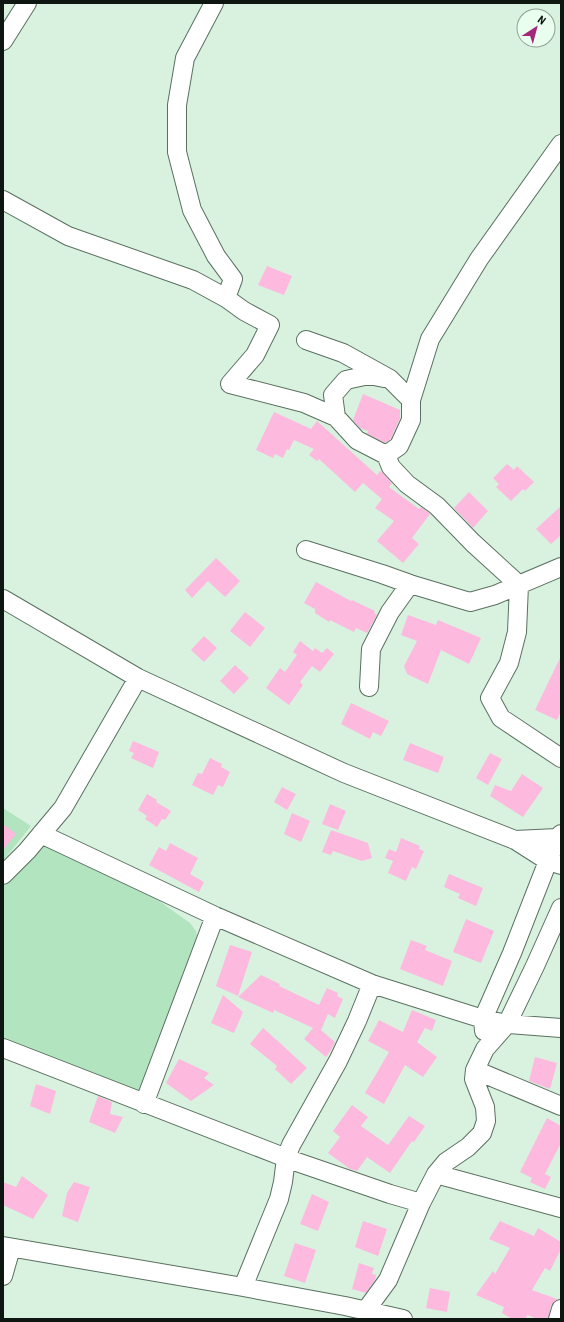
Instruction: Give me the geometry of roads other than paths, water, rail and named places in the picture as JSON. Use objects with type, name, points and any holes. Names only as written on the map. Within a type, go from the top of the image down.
[{"type":"street","points":[[3,20],[14,3]]},
{"type":"street","points":[[3,40],[27,3]]},
{"type":"street","points":[[214,3],[185,58],[177,105],[177,152],[192,210],[216,256],[233,279],[226,298]]},
{"type":"street","points":[[386,455],[399,446],[411,420],[411,400],[430,339],[479,259],[561,144]]},
{"type":"street","points":[[3,200],[68,236],[193,280],[226,298],[244,312],[270,325],[255,355],[230,384],[304,403],[336,417],[357,440],[386,455],[391,467],[407,484],[437,506],[473,543],[519,585]]},
{"type":"street","points":[[306,340],[343,353],[390,379],[411,400]]},
{"type":"street","points":[[336,417],[332,395],[346,380],[369,375],[390,379]]},
{"type":"street","points":[[306,550],[470,602],[495,595],[561,567]]},
{"type":"street","points":[[369,687],[371,649],[390,612],[410,584]]},
{"type":"street","points":[[519,585],[517,632],[510,663],[490,698],[501,718],[561,758]]},
{"type":"street","points":[[3,599],[138,678],[344,773],[515,840],[555,863]]},
{"type":"street","points":[[3,875],[27,851],[62,808],[138,678]]},
{"type":"street","points":[[41,834],[215,916],[372,984],[483,1019],[507,1024],[561,1028]]},
{"type":"street","points":[[485,1049],[483,1019],[512,953],[555,863],[560,837],[515,840]]},
{"type":"street","points":[[364,1315],[388,1280],[421,1203],[436,1174],[446,1162],[468,1147],[482,1133],[486,1121],[485,1107],[474,1079],[475,1070],[485,1049],[507,1024],[561,908]]},
{"type":"street","points":[[144,1104],[215,916]]},
{"type":"street","points":[[243,1287],[279,1199],[286,1158],[291,1145],[338,1061],[357,1021],[372,984]]},
{"type":"street","points":[[3,1048],[286,1158],[390,1194],[421,1203]]},
{"type":"street","points":[[475,1070],[561,1106]]},
{"type":"street","points":[[436,1174],[561,1208]]},
{"type":"street","points":[[3,1276],[7,1247],[243,1287],[364,1315],[393,1318],[388,1280]]},
{"type":"street","points":[[558,1319],[561,1309]]}]
